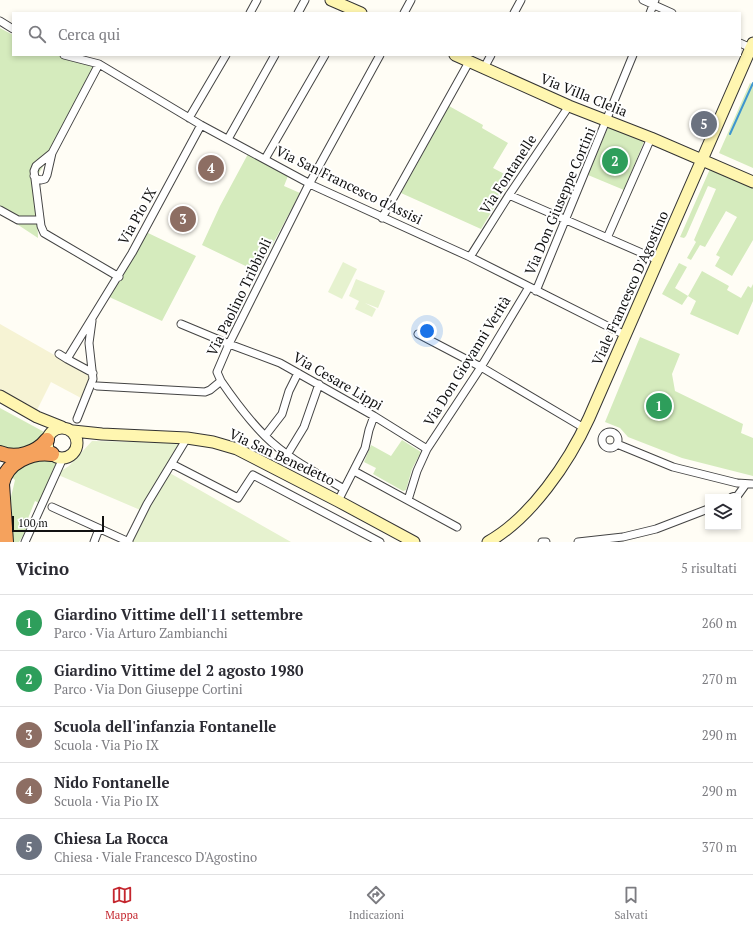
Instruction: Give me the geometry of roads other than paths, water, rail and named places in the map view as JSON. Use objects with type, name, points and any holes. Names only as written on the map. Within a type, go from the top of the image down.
[{"type":"highway","points":[[0,453],[10,456],[19,456],[32,452],[40,447],[49,437]]},
{"type":"highway","points":[[6,542],[2,484],[4,477],[10,468],[23,458],[44,453],[57,456]]},
{"type":"street","points":[[251,12],[257,0]]},
{"type":"street","points":[[299,12],[305,0]]},
{"type":"street","points":[[331,0],[354,12]]},
{"type":"street","points":[[405,12],[412,0]]},
{"type":"street","points":[[515,12],[521,0]]},
{"type":"street","points":[[643,0],[654,2],[670,12]]},
{"type":"street","points":[[650,12],[654,2]]},
{"type":"street","points":[[0,22],[12,28]]},
{"type":"street","points":[[741,43],[752,46]]},
{"type":"street","name":"Viale Francesco D'Agostino","points":[[488,542],[507,530],[550,484],[563,467],[584,428],[752,46]]},
{"type":"street","name":"Via San Francesco d'Assisi","points":[[68,56],[99,64],[201,125],[310,183],[382,218],[470,257],[625,335]]},
{"type":"street","points":[[189,118],[225,56]]},
{"type":"street","points":[[228,139],[274,56]]},
{"type":"street","points":[[265,159],[324,56]]},
{"type":"street","name":"Via Paolino Tribbioli","points":[[221,381],[217,372],[229,344],[310,183],[379,56]]},
{"type":"street","name":"Via Villa Clelia","points":[[457,56],[569,106],[651,138],[753,182]]},
{"type":"street","points":[[484,68],[490,56]]},
{"type":"street","name":"Via Don Giuseppe Cortini","points":[[536,291],[633,56]]},
{"type":"street","points":[[382,218],[469,62]]},
{"type":"street","points":[[36,191],[47,175],[52,153],[99,64]]},
{"type":"street","name":"Via Fontanelle","points":[[470,257],[509,195],[569,106]]},
{"type":"street","name":"Via Pio IX","points":[[67,359],[118,277],[201,125]]},
{"type":"street","points":[[607,238],[651,138]]},
{"type":"street","points":[[52,153],[36,166],[34,176],[41,226],[44,233],[118,277]]},
{"type":"street","points":[[34,176],[41,180],[45,178]]},
{"type":"street","points":[[509,195],[658,260]]},
{"type":"street","points":[[0,210],[18,220],[40,220]]},
{"type":"street","name":"Via Don Giovanni Verità","points":[[427,449],[481,367],[529,287]]},
{"type":"street","name":"Via Pio IX","points":[[77,419],[93,379],[89,343],[92,317]]},
{"type":"street","name":"Via Cesare Lippi","points":[[181,324],[280,363],[374,416],[427,449]]},
{"type":"street","points":[[418,334],[481,367],[584,428]]},
{"type":"street","points":[[58,354],[93,373]]},
{"type":"street","points":[[265,436],[282,414],[289,392],[298,374]]},
{"type":"street","points":[[97,386],[205,392],[221,381],[265,436],[287,455],[344,489]]},
{"type":"street","points":[[287,455],[304,427],[319,384]]},
{"type":"street","name":"Via San Benedetto","points":[[0,396],[37,417],[73,431],[102,434],[187,438],[213,442],[237,449],[414,542]]},
{"type":"street","points":[[0,402],[46,426],[49,429],[48,447],[57,456]]},
{"type":"street","points":[[338,501],[365,448],[374,416]]},
{"type":"street","points":[[49,437],[57,428],[62,427]]},
{"type":"street","points":[[73,431],[77,438],[77,447]]},
{"type":"street","name":"Via San Benedetto","points":[[25,542],[57,456],[72,455],[82,441],[102,434]]},
{"type":"street","points":[[52,507],[128,542],[147,504],[187,438]]},
{"type":"street","points":[[616,444],[673,467],[737,484],[749,484]]},
{"type":"street","points":[[408,500],[417,471],[427,449]]},
{"type":"street","points":[[172,464],[238,498],[253,475],[380,542]]},
{"type":"street","points":[[354,471],[457,526]]},
{"type":"street","points":[[733,494],[737,484]]},
{"type":"street","points":[[739,494],[749,484]]},
{"type":"street","points":[[578,542],[623,537],[656,529],[705,510]]},
{"type":"street","points":[[94,542],[99,529]]},
{"type":"street","name":"Viale Francesco D'Agostino","points":[[502,542],[507,530]]},
{"type":"waterway","points":[[730,134],[753,83]]},
{"type":"place","name":"Chiesa La Rocca","points":[[704,124]]},
{"type":"place","name":"Giardino Vittime del 2 agosto 1980","points":[[615,161]]},
{"type":"place","name":"Nido Fontanelle","points":[[211,168]]},
{"type":"place","name":"Scuola dell'infanzia Fontanelle","points":[[183,219]]},
{"type":"place","name":"Giardino Vittime dell'11 settembre","points":[[659,406]]}]
